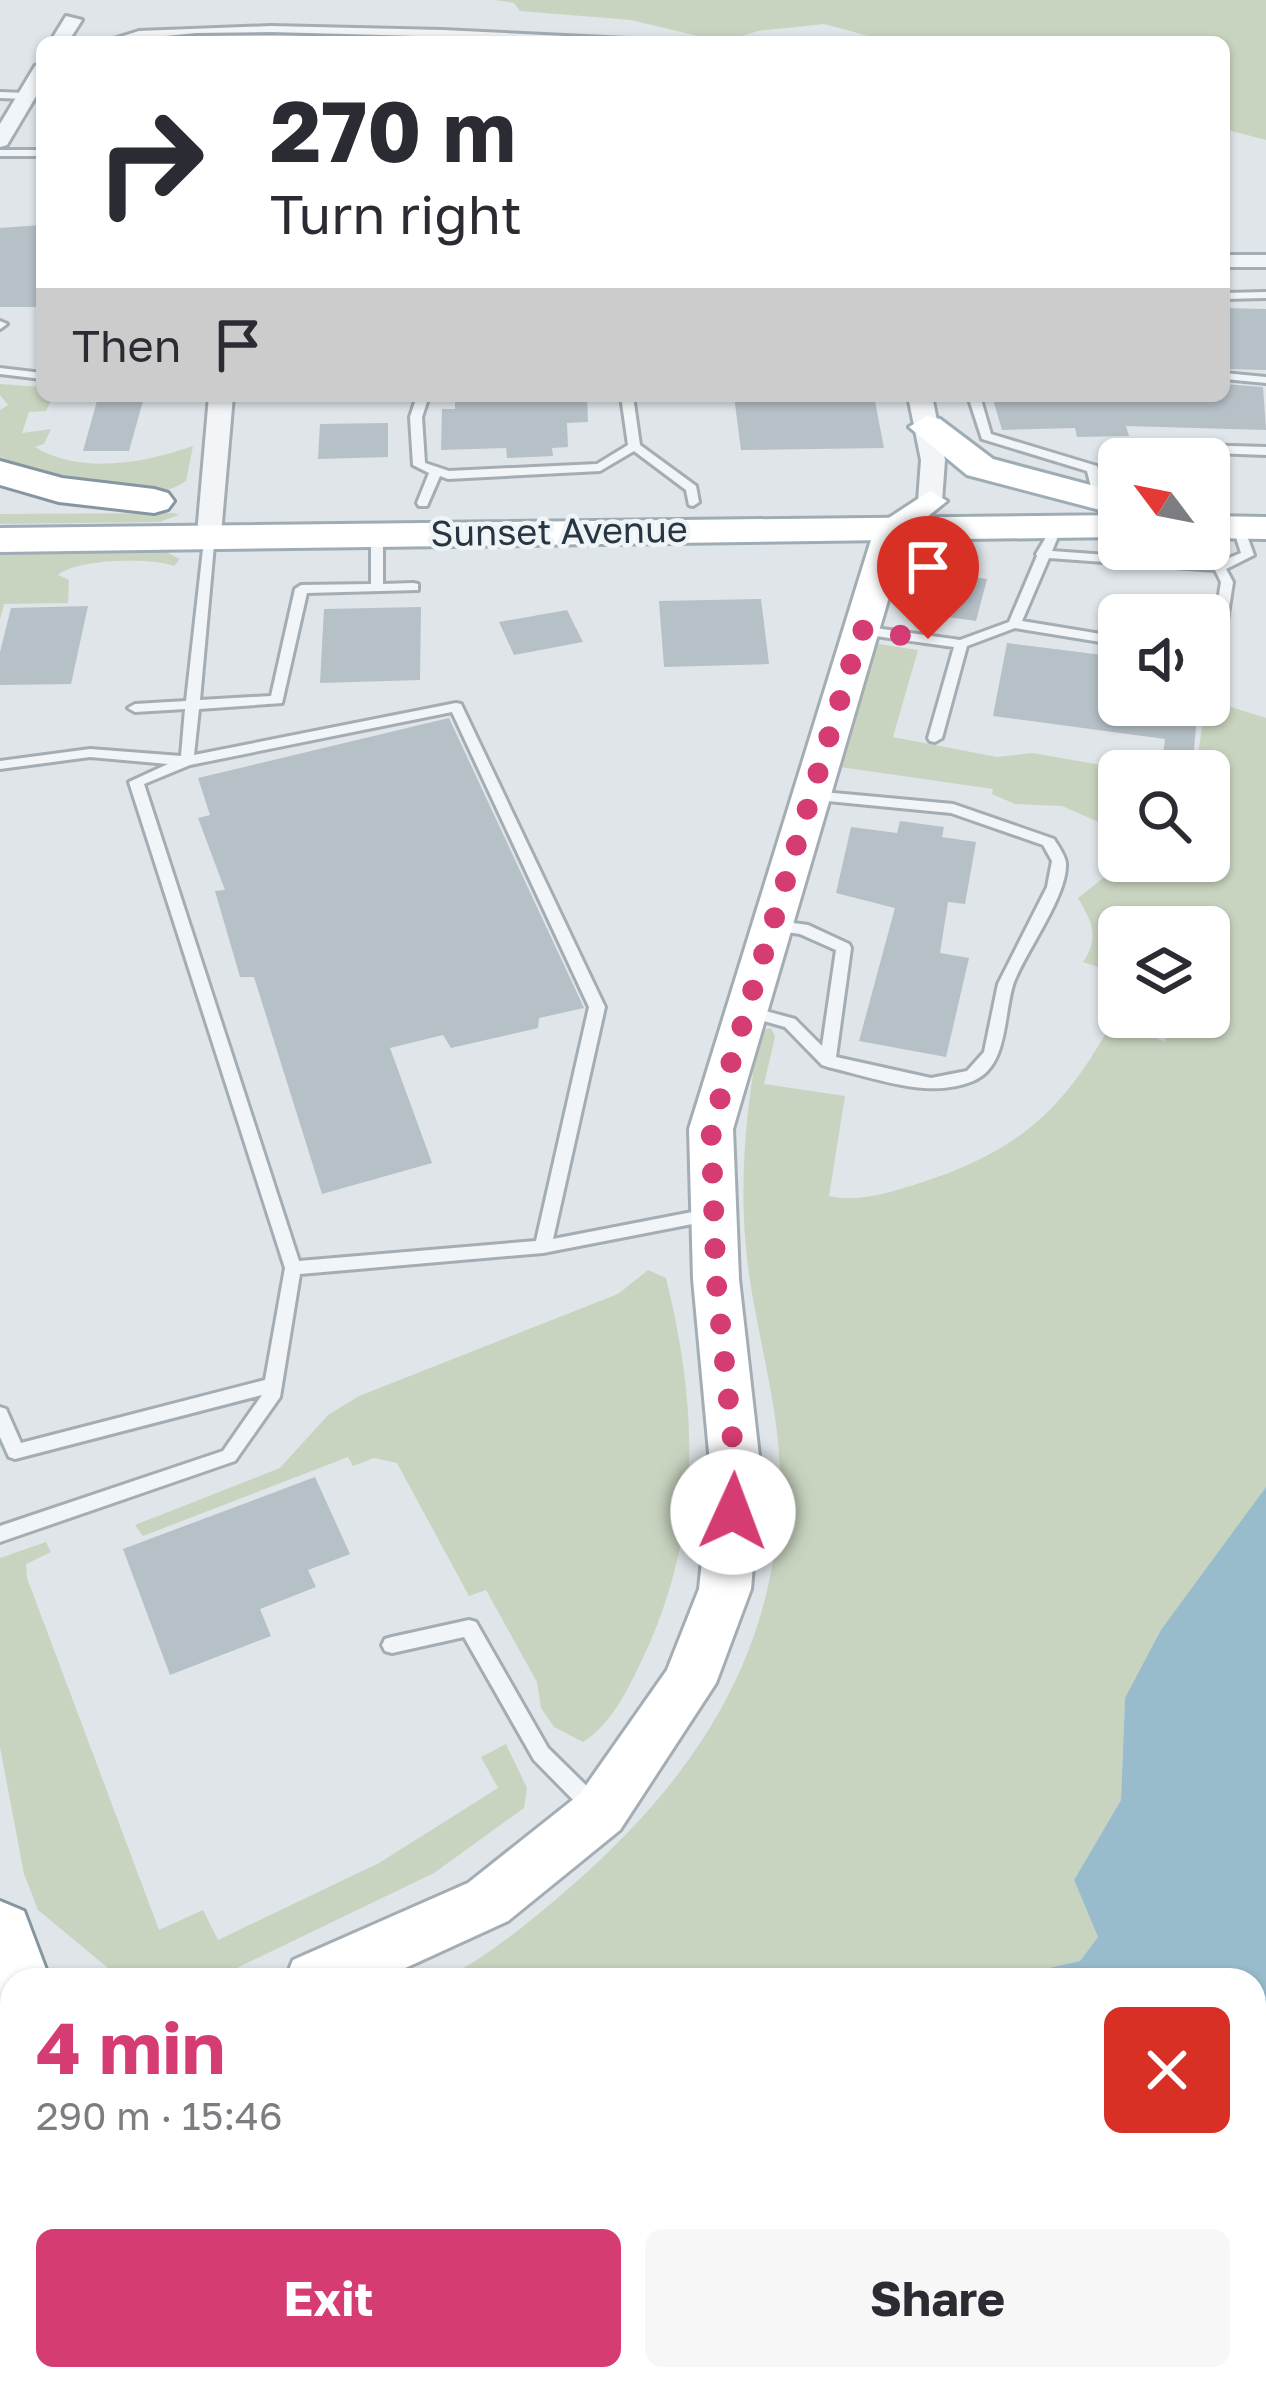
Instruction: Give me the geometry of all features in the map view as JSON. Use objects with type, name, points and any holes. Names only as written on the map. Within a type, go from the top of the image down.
[{"type":"highway","points":[[0,473],[59,490],[154,501]]},
{"type":"highway","points":[[0,1934],[11,1968]]},
{"type":"main road","points":[[923,412],[980,467],[1098,503]]},
{"type":"main road","name":"Sunset Avenue","points":[[0,539],[210,519],[430,487],[911,514],[1046,540],[1098,515]]},
{"type":"main road","name":"Sunset Avenue","points":[[0,506],[154,501],[210,519],[377,533],[1098,508]]},
{"type":"main road","points":[[341,1968],[488,1902],[600,1812],[689,1683],[725,1589],[736,1474],[711,1129],[861,630],[911,514]]},
{"type":"street","points":[[63,36],[73,20]]},
{"type":"street","points":[[0,141],[36,80]]},
{"type":"street","points":[[1230,261],[1266,261]]},
{"type":"street","points":[[210,519],[220,402]]},
{"type":"street","points":[[911,514],[933,460],[923,412]]},
{"type":"lane","points":[[148,36],[377,32],[477,36]]},
{"type":"lane","points":[[0,94],[26,96]]},
{"type":"lane","points":[[0,153],[36,150]]},
{"type":"lane","points":[[1230,296],[1266,295]]},
{"type":"lane","points":[[0,371],[36,375]]},
{"type":"lane","points":[[1230,377],[1266,380]]},
{"type":"lane","points":[[421,402],[416,417],[419,465],[430,487],[600,467],[634,446]]},
{"type":"lane","points":[[628,402],[634,446],[692,488],[693,502]]},
{"type":"lane","points":[[976,402],[986,436],[1093,469],[1098,479]]},
{"type":"lane","points":[[1230,450],[1266,451]]},
{"type":"lane","points":[[187,760],[210,519]]},
{"type":"lane","points":[[1246,528],[1266,560]]},
{"type":"lane","points":[[377,533],[377,588]]},
{"type":"lane","points":[[1014,624],[1046,540],[1098,548]]},
{"type":"lane","points":[[135,708],[278,700],[301,589],[413,587]]},
{"type":"lane","points":[[861,630],[961,644],[1014,624],[1098,638]]},
{"type":"lane","points":[[935,738],[961,644]]},
{"type":"lane","points":[[0,1534],[229,1456],[271,1397],[293,1268],[136,782],[187,760],[456,707],[597,1007],[543,1247]]},
{"type":"lane","points":[[0,765],[90,753],[187,760]]},
{"type":"lane","points":[[746,1011],[790,1023],[828,1060],[931,1084],[972,1076],[991,1054],[1006,984],[1054,887],[1059,861],[1049,842],[953,809],[811,796]]},
{"type":"lane","points":[[772,925],[803,929],[844,948],[828,1060]]},
{"type":"lane","points":[[293,1268],[543,1247],[714,1214]]},
{"type":"lane","points":[[0,1414],[16,1452],[273,1385]]},
{"type":"lane","points":[[392,1645],[469,1628],[541,1754],[600,1812]]},
{"type":"green space","points":[[495,0],[1266,0],[1266,140],[1230,131],[1230,36],[869,36],[824,24],[742,36],[698,36],[631,20],[520,11],[514,3]]},
{"type":"green space","points":[[0,384],[36,387],[36,402],[50,402],[46,411],[29,412],[22,433],[51,429],[44,444],[35,447],[53,456],[113,463],[193,446],[186,481],[165,491],[119,494],[0,464],[0,410],[8,405],[0,395]]},
{"type":"green space","points":[[0,514],[179,515],[159,522],[0,524]]},
{"type":"green space","points":[[160,549],[180,559],[174,566],[113,561],[67,570],[58,575],[69,580],[68,603],[4,604],[0,620],[0,552]]},
{"type":"green space","points":[[878,644],[918,650],[893,737],[997,757],[1032,753],[1098,764],[1098,822],[1062,806],[1015,804],[992,794],[993,789],[840,767]]},
{"type":"green space","points":[[1230,707],[1266,718],[1266,1487],[1125,1698],[1121,1800],[1074,1880],[1098,1937],[1080,1961],[1048,1968],[462,1968],[539,1914],[654,1804],[720,1710],[764,1604],[775,1545],[779,1454],[746,1248],[743,1193],[760,1031],[771,1028],[775,1037],[764,1084],[845,1096],[829,1196],[852,1198],[875,1196],[954,1171],[1011,1141],[1056,1103],[1103,1038],[1165,1042],[1166,1038],[1230,1038],[1230,906],[1098,906],[1098,967],[1083,962],[1092,930],[1078,898],[1098,882],[1230,882],[1230,750],[1199,750],[1202,726],[1230,726]]},
{"type":"green space","points":[[648,1270],[666,1278],[685,1376],[689,1472],[685,1519],[662,1613],[642,1660],[610,1716],[583,1742],[554,1727],[541,1708],[537,1682],[486,1590],[469,1596],[397,1463],[374,1458],[353,1466],[348,1457],[143,1536],[135,1525],[280,1468],[328,1415],[359,1396],[618,1294]]},
{"type":"green space","points":[[46,1542],[51,1552],[26,1564],[27,1578],[159,1930],[203,1910],[218,1940],[379,1863],[498,1788],[481,1757],[506,1744],[527,1788],[524,1808],[434,1873],[237,1968],[108,1968],[38,1910],[24,1874],[0,1747],[0,1558]]},
{"type":"water","points":[[1266,1487],[1266,1968],[1048,1968],[1080,1961],[1098,1937],[1074,1880],[1121,1800],[1125,1698],[1161,1630]]},
{"type":"building","points":[[36,225],[36,307],[0,307],[0,228]]},
{"type":"building","points":[[1230,308],[1266,309],[1266,370],[1230,369]]},
{"type":"building","points":[[1230,384],[1263,387],[1266,430],[1126,426],[1129,436],[1077,437],[1075,428],[1002,430],[994,402],[1230,402]]},
{"type":"building","points":[[97,402],[143,402],[129,451],[83,451]]},
{"type":"building","points":[[455,402],[587,402],[588,422],[567,423],[568,447],[552,448],[553,456],[507,458],[506,448],[441,450],[442,409],[455,409]]},
{"type":"building","points":[[735,402],[875,402],[884,448],[741,450]]},
{"type":"building","points":[[388,423],[388,457],[318,459],[320,424]]},
{"type":"building","points":[[917,570],[987,579],[976,621],[905,611]]},
{"type":"building","points":[[761,599],[769,664],[664,667],[659,601]]},
{"type":"building","points":[[88,606],[71,684],[0,685],[0,652],[11,608]]},
{"type":"building","points":[[421,607],[420,680],[320,683],[324,609]]},
{"type":"building","points":[[567,610],[583,642],[514,655],[499,622]]},
{"type":"building","points":[[1007,643],[1098,654],[1098,726],[1196,726],[1194,750],[1164,750],[1165,739],[993,716]]},
{"type":"building","points":[[449,718],[584,1008],[539,1018],[538,1028],[451,1048],[443,1035],[390,1048],[432,1163],[322,1194],[254,977],[240,977],[215,891],[225,890],[198,818],[210,815],[198,778]]},
{"type":"building","points":[[900,821],[944,827],[942,837],[976,842],[965,904],[948,902],[940,953],[969,958],[946,1057],[859,1041],[895,908],[836,893],[851,827],[897,833]]},
{"type":"building","points":[[315,1477],[350,1554],[308,1570],[316,1587],[260,1609],[271,1636],[170,1675],[123,1549]]},
{"type":"route","points":[[733,1512],[736,1474],[716,1279],[711,1129],[861,630],[928,639]]}]
